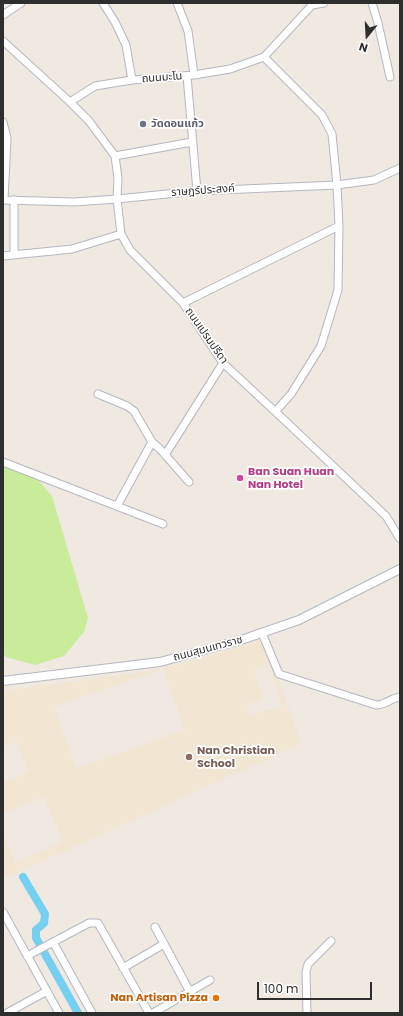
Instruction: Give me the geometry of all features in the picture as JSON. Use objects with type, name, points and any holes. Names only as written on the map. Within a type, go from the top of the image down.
[{"type":"street","points":[[3,15],[21,3]]},
{"type":"street","points":[[103,3],[115,22],[126,45],[132,80]]},
{"type":"street","points":[[178,3],[188,31],[192,142],[197,191]]},
{"type":"street","name":"ถนนมะโน","points":[[70,102],[95,86],[132,80],[190,76],[230,69],[264,57],[311,4],[324,3]]},
{"type":"street","points":[[372,3],[390,77]]},
{"type":"street","points":[[3,41],[70,102]]},
{"type":"street","points":[[264,57],[322,115],[332,134],[339,226],[338,290],[321,346],[291,394],[276,411]]},
{"type":"street","name":"ถนนเปรมปรีดา","points":[[70,102],[89,121],[114,156],[118,178],[117,200],[121,234],[130,250],[183,303],[222,363],[276,411],[386,516],[400,539]]},
{"type":"street","points":[[3,122],[8,138],[4,200]]},
{"type":"street","points":[[114,156],[192,142]]},
{"type":"street","name":"ราษฎร์ประสงค์","points":[[4,200],[74,202],[117,200],[197,191],[337,185],[374,180],[400,168]]},
{"type":"street","points":[[14,200],[14,255]]},
{"type":"street","points":[[183,303],[339,226]]},
{"type":"street","points":[[3,256],[72,249],[121,234]]},
{"type":"street","points":[[165,455],[222,363]]},
{"type":"street","points":[[98,394],[127,406],[134,411],[152,442],[189,482]]},
{"type":"street","points":[[117,506],[152,442]]},
{"type":"street","points":[[3,462],[163,524]]},
{"type":"street","name":"ถนนสุมนเทวราช","points":[[3,681],[160,662],[241,640],[299,620],[400,569]]},
{"type":"street","points":[[262,633],[279,674],[376,705],[381,705],[400,697]]},
{"type":"street","points":[[3,912],[59,1013]]},
{"type":"street","points":[[28,956],[88,923],[98,923],[149,1013]]},
{"type":"street","points":[[155,927],[190,992]]},
{"type":"street","points":[[307,1013],[306,972],[308,964],[331,941]]},
{"type":"street","points":[[53,942],[92,1013]]},
{"type":"street","points":[[123,968],[164,944]]},
{"type":"street","points":[[153,1013],[210,980]]},
{"type":"street","points":[[7,1013],[47,991]]},
{"type":"shaded area","name":"Nan Christian School","points":[[265,638],[301,744],[3,879],[3,834],[15,862],[63,842],[44,797],[3,814],[3,783],[29,772],[17,742],[3,747],[3,690],[150,671],[203,658]],"holes":[[[270,665],[282,707],[250,715],[247,704],[263,700],[254,669]],[[163,669],[185,730],[76,768],[54,707]]]},
{"type":"green space","points":[[3,465],[33,474],[52,496],[88,618],[84,632],[64,656],[35,665],[6,657],[3,654]]},
{"type":"waterway","points":[[23,877],[45,914],[44,923],[36,930],[36,938],[78,1013]]},
{"type":"place","name":"วัดดอนแก้ว","points":[[143,124]]},
{"type":"place","name":"Ban Suan Huan Nan Hotel","points":[[240,478]]},
{"type":"place","name":"Nan Christian School","points":[[189,757]]},
{"type":"place","name":"Nan Artisan Pizza","points":[[216,998]]}]
